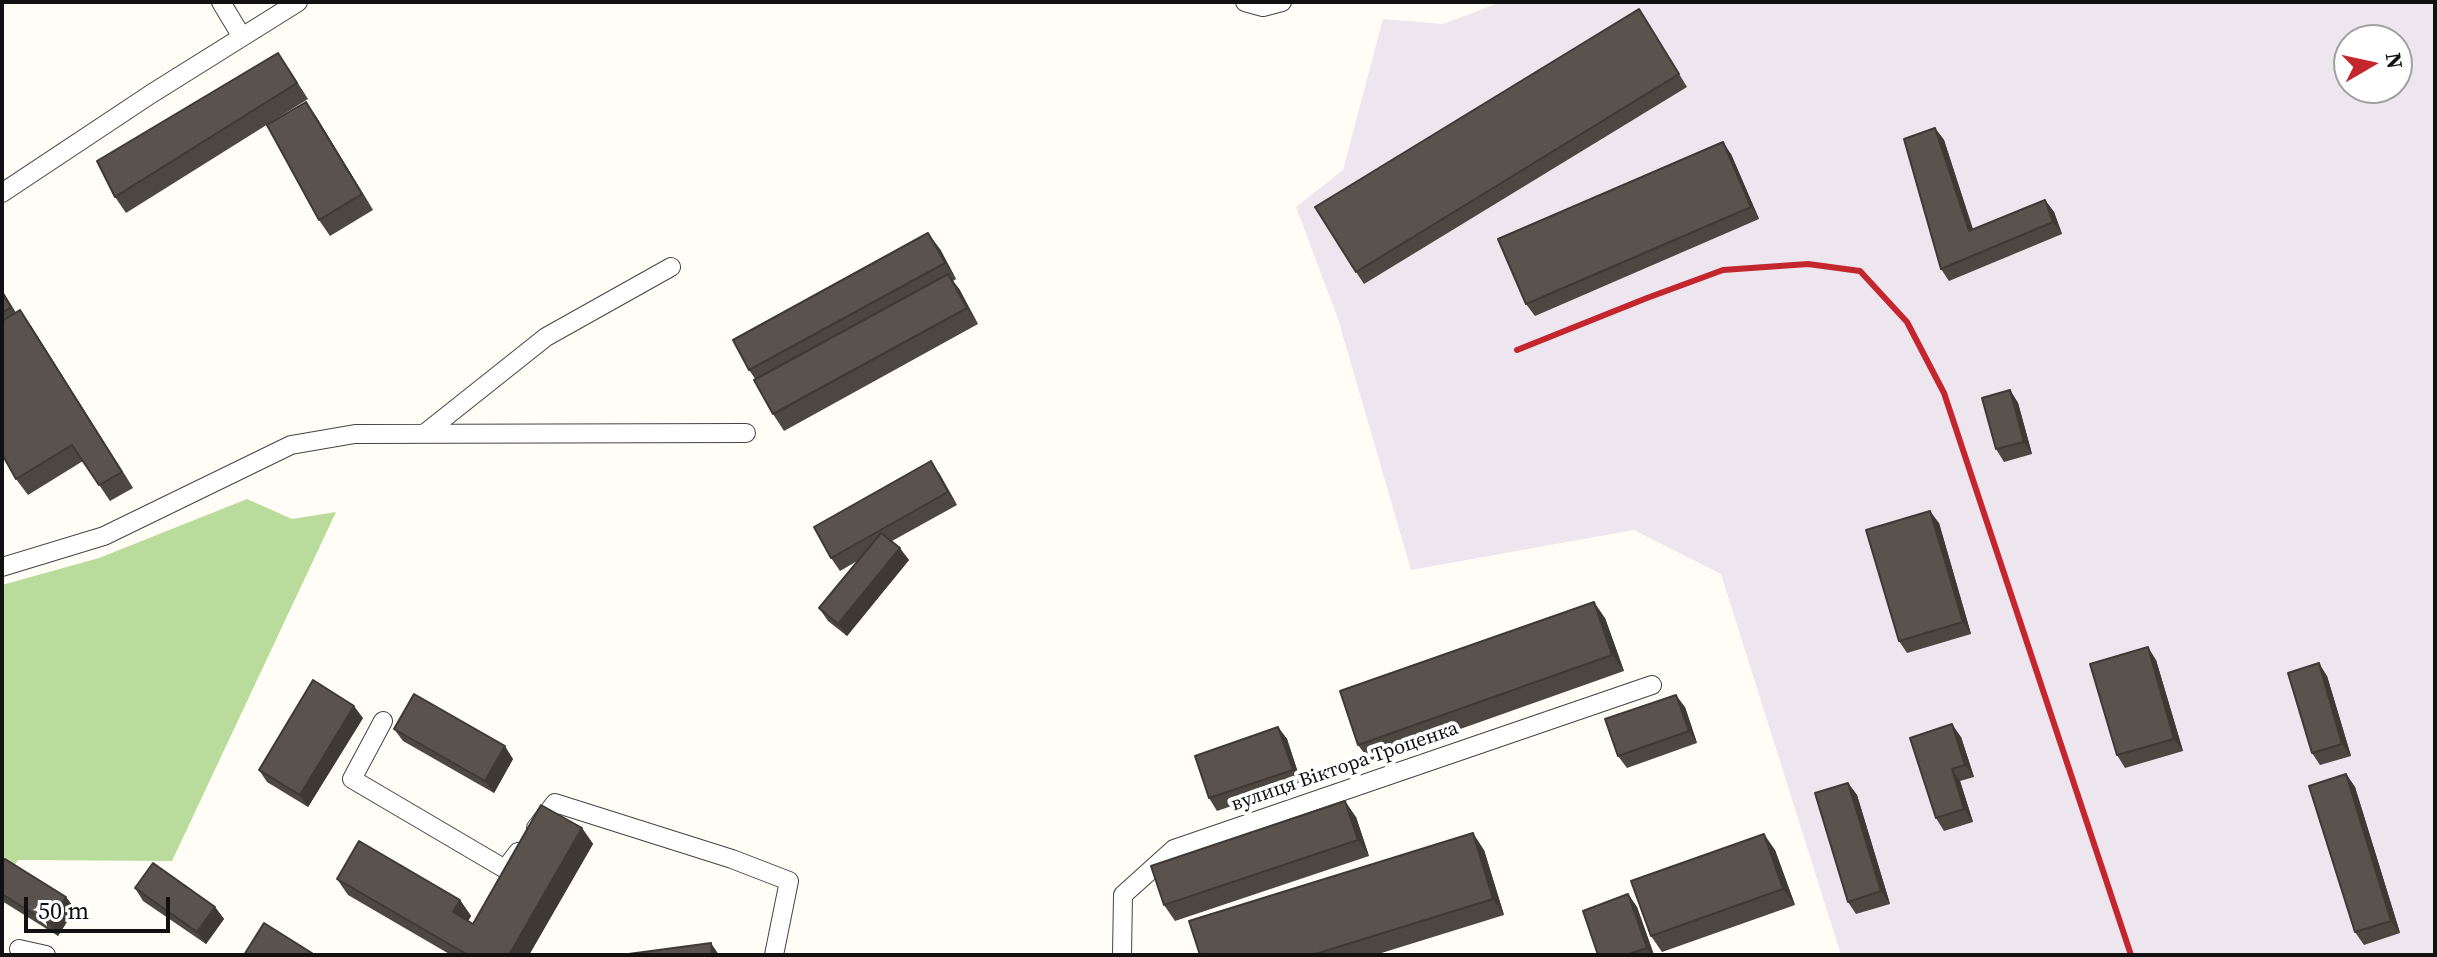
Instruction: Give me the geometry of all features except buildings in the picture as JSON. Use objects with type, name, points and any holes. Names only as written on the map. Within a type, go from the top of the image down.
[{"type":"street","points":[[221,2],[242,37]]},
{"type":"street","points":[[2,193],[298,2]]},
{"type":"street","points":[[1245,2],[1263,7],[1282,2]]},
{"type":"street","points":[[424,434],[546,337],[671,267]]},
{"type":"street","points":[[2,567],[104,536],[291,445],[355,434],[746,433]]},
{"type":"street","name":"вулиця Віктора Троценка","points":[[1122,955],[1123,895],[1174,849],[1652,685]]},
{"type":"street","points":[[383,721],[352,779],[505,869],[555,803],[732,859],[789,881],[774,955]]},
{"type":"street","points":[[19,949],[46,955]]},
{"type":"shaded area","points":[[1501,2],[2435,2],[2435,955],[1841,955],[1721,574],[1634,530],[1411,570],[1338,319],[1296,207],[1343,170],[1383,19],[1443,24]]},
{"type":"green space","points":[[247,499],[292,519],[336,512],[172,861],[18,860],[2,885],[2,585],[99,558]]},
{"type":"railway","points":[[1517,350],[1723,270],[1808,264],[1860,271],[1907,322],[1944,393],[2131,955]]}]
